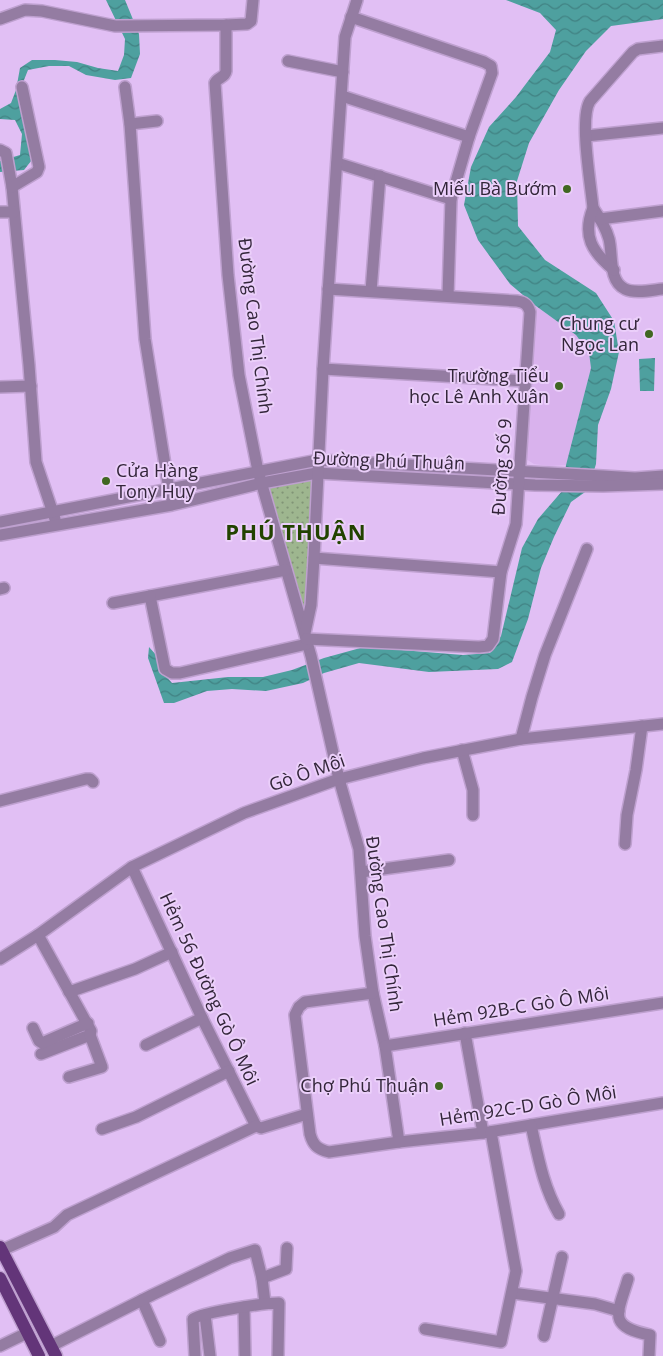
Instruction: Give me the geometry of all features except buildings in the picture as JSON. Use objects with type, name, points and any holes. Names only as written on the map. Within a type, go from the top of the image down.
[{"type":"main road","points":[[1,1249],[54,1351]]},
{"type":"main road","points":[[0,1278],[39,1356]]},
{"type":"street","points":[[0,19],[26,10],[42,11],[115,26],[247,24],[251,21],[253,0]]},
{"type":"street","points":[[307,644],[314,558],[323,369],[343,72],[346,37],[358,0]]},
{"type":"street","points":[[351,17],[484,62],[490,66],[492,73],[469,138],[451,198],[448,296]]},
{"type":"street","name":"Đường Cao Thị Chính","points":[[226,25],[226,72],[225,76],[216,80],[215,83],[228,275],[239,375],[258,471],[307,644],[359,849],[365,936],[373,993],[385,1046],[399,1142]]},
{"type":"street","points":[[663,46],[638,49],[633,52],[587,106],[586,136],[594,208],[610,240],[618,284],[626,290],[663,289]]},
{"type":"street","points":[[288,61],[343,72]]},
{"type":"street","points":[[12,183],[36,172],[39,168],[22,87]]},
{"type":"street","points":[[124,87],[130,124],[145,339],[172,505]]},
{"type":"street","points":[[342,96],[469,138]]},
{"type":"street","points":[[130,124],[157,121]]},
{"type":"street","points":[[586,136],[663,128]]},
{"type":"street","points":[[3,153],[12,183],[31,386],[36,462],[57,524]]},
{"type":"street","points":[[337,163],[451,198]]},
{"type":"street","points":[[371,291],[380,176]]},
{"type":"street","points":[[594,208],[588,235],[596,254],[614,270]]},
{"type":"street","points":[[600,219],[663,210]]},
{"type":"street","points":[[0,212],[14,212]]},
{"type":"street","name":"Đường Số 9","points":[[150,596],[165,669],[172,673],[180,673],[307,644],[479,647],[488,646],[493,639],[501,572],[516,524],[530,312],[528,306],[518,301],[328,289]]},
{"type":"street","points":[[323,369],[526,381]]},
{"type":"street","points":[[0,388],[31,386]]},
{"type":"street","name":"Đường Phú Thuận","points":[[0,522],[318,460],[550,472],[603,481],[663,484]]},
{"type":"street","name":"Đường Phú Thuận","points":[[0,535],[172,505],[262,484],[317,474],[549,485],[603,481]]},
{"type":"street","points":[[603,481],[663,476]]},
{"type":"street","points":[[521,740],[545,655],[587,549]]},
{"type":"street","points":[[314,558],[501,572]]},
{"type":"street","points":[[113,603],[286,570]]},
{"type":"street","name":"Gò Ô Môi","points":[[0,959],[38,935],[132,867],[244,813],[340,779],[462,750],[521,740],[663,724]]},
{"type":"street","points":[[625,844],[626,815],[636,770],[642,726]]},
{"type":"street","points":[[462,750],[473,790],[473,815]]},
{"type":"street","points":[[0,801],[86,779],[93,782]]},
{"type":"street","points":[[361,872],[449,860]]},
{"type":"street","name":"Hẻm 56 Đường Gò Ô Môi","points":[[132,867],[202,1018],[256,1126]]},
{"type":"street","points":[[38,935],[92,1031],[90,1035],[102,1068],[69,1077]]},
{"type":"street","points":[[69,992],[135,969],[172,952]]},
{"type":"street","name":"Hẻm 92C-D Gò Ô Môi","points":[[373,993],[305,1002],[299,1007],[295,1015],[312,1142],[322,1151],[329,1152],[399,1142],[487,1133],[663,1103]]},
{"type":"street","name":"Hẻm 92B-C Gò Ô Môi","points":[[385,1046],[663,1003]]},
{"type":"street","points":[[146,1045],[202,1018]]},
{"type":"street","points":[[33,1028],[39,1041],[42,1043],[88,1023]]},
{"type":"street","points":[[425,1329],[501,1342],[516,1270],[465,1033]]},
{"type":"street","points":[[42,1054],[90,1035]]},
{"type":"street","points":[[102,1128],[136,1117],[229,1071]]},
{"type":"street","points":[[1,1249],[54,1227],[67,1215],[256,1126],[260,1128],[307,1114]]},
{"type":"street","points":[[531,1125],[540,1170],[550,1199],[559,1214]]},
{"type":"street","points":[[262,1278],[286,1269],[287,1248]]},
{"type":"street","points":[[54,1351],[142,1300],[230,1258],[255,1250],[262,1278],[265,1303]]},
{"type":"street","points":[[544,1336],[562,1257]]},
{"type":"street","points":[[628,1279],[618,1318],[622,1326],[628,1330],[650,1335],[648,1356]]},
{"type":"street","points":[[512,1293],[595,1304],[619,1311]]},
{"type":"street","points":[[142,1300],[160,1341]]},
{"type":"street","points":[[195,1356],[193,1319],[205,1314],[265,1303],[280,1303],[278,1356]]},
{"type":"street","points":[[244,1308],[245,1356]]},
{"type":"street","points":[[205,1314],[210,1356]]},
{"type":"street","points":[[0,1346],[27,1333]]},
{"type":"shaded area","name":"Trường Tiểu học Lê Anh Xuân","points":[[536,306],[576,335],[589,353],[591,368],[566,465],[549,466],[534,464],[526,459]]},
{"type":"shaded area","points":[[310,479],[313,485],[306,607],[303,609],[268,491],[269,486]]},
{"type":"water","points":[[106,0],[125,0],[139,34],[140,54],[131,78],[115,80],[86,75],[69,66],[49,66],[28,70],[22,85],[20,105],[32,138],[35,156],[24,170],[0,172],[0,161],[20,155],[22,134],[15,120],[0,119],[0,109],[11,103],[16,90],[20,68],[32,60],[55,60],[77,62],[118,71],[124,55],[125,39]]},
{"type":"water","points":[[506,0],[663,0],[663,19],[611,26],[586,51],[559,90],[529,143],[517,181],[518,226],[545,260],[596,293],[614,321],[619,352],[611,389],[598,425],[596,464],[588,490],[571,502],[554,537],[541,568],[528,619],[512,662],[498,669],[429,672],[359,663],[324,673],[303,683],[266,691],[232,689],[207,691],[174,703],[164,703],[148,658],[149,647],[157,656],[163,673],[172,683],[228,677],[263,677],[292,670],[324,658],[364,647],[463,655],[490,653],[501,636],[522,548],[538,519],[563,490],[566,465],[591,368],[589,353],[576,335],[536,306],[510,284],[478,240],[464,205],[471,167],[489,127],[516,97],[550,52],[556,30],[540,13]]},
{"type":"water","points":[[655,358],[654,391],[640,391],[639,359]]},
{"type":"place","name":"Miếu Bà Bướm","points":[[567,189]]},
{"type":"place","name":"Chung cư Ngọc Lan","points":[[649,334]]},
{"type":"place","name":"Trường Tiểu học Lê Anh Xuân","points":[[559,386]]},
{"type":"place","name":"Cửa Hàng Tony Huy","points":[[106,481]]},
{"type":"place","name":"Chợ Phú Thuận","points":[[439,1086]]},
{"type":"district","name":"PHÚ THUẬN","points":[[296,532]]}]
